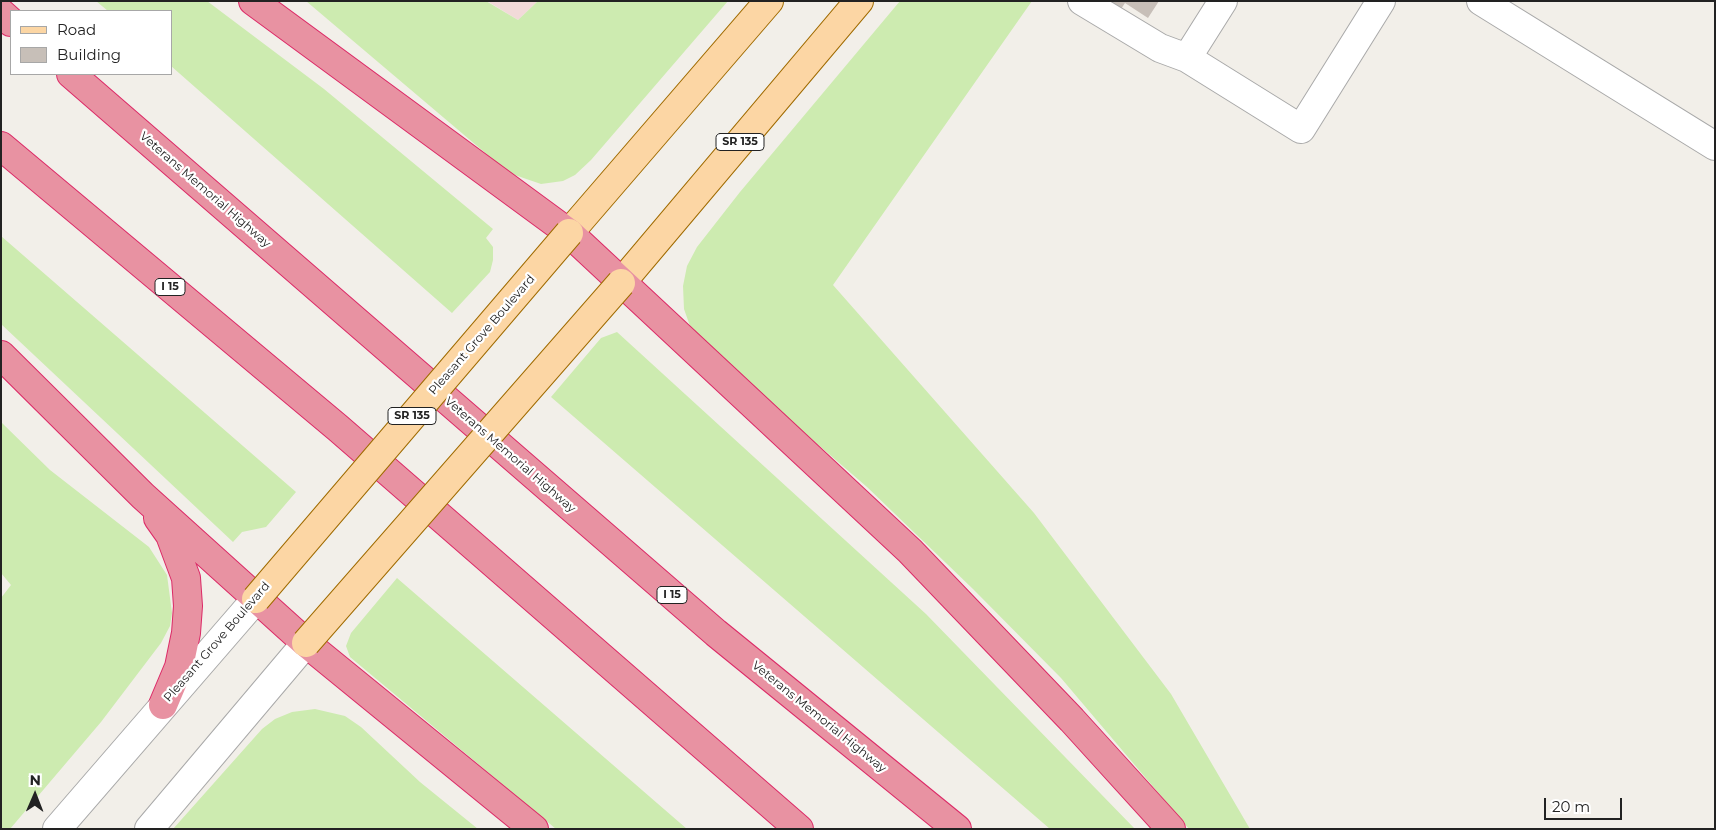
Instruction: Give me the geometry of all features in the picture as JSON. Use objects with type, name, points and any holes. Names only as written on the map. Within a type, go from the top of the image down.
[{"type":"highway","points":[[253,1],[569,233],[910,551],[1072,720],[1171,829]]},
{"type":"highway","name":"Veterans Memorial Highway","points":[[72,75],[716,633],[957,829]]},
{"type":"highway","name":"I 15","points":[[1,146],[338,428],[799,829]]},
{"type":"highway","points":[[1,355],[143,496],[256,599],[306,643],[534,829]]},
{"type":"highway","points":[[143,496],[170,535],[186,578],[188,606],[186,633],[179,667],[163,704]]},
{"type":"main road","name":"Pleasant Grove Boulevard","points":[[256,599],[769,1]]},
{"type":"main road","name":"SR 135","points":[[306,643],[621,283],[859,1]]},
{"type":"street","points":[[1082,1],[1160,48],[1187,58],[1301,130],[1381,1]]},
{"type":"street","points":[[1187,58],[1223,1]]},
{"type":"street","points":[[1481,1],[1715,146]]},
{"type":"street","name":"Pleasant Grove Boulevard","points":[[57,829],[163,704],[256,599]]},
{"type":"street","name":"SR 135","points":[[149,829],[306,643]]},
{"type":"shaded area","points":[[487,1],[538,1],[518,20]]},
{"type":"green space","points":[[96,1],[207,1],[324,89],[493,229],[486,238],[493,247],[493,260],[490,272],[452,313],[172,67],[172,10],[107,10]]},
{"type":"green space","points":[[306,1],[486,1],[518,20],[538,1],[728,1],[591,160],[575,175],[563,181],[541,184],[509,173]]},
{"type":"green space","points":[[900,1],[1032,1],[833,285],[1034,513],[1171,694],[1250,829],[1189,829],[1061,678],[973,589],[867,487],[705,347],[690,326],[684,309],[683,286],[687,266],[697,247],[740,192]]},
{"type":"green space","points":[[1,236],[296,492],[266,527],[242,532],[233,542],[1,324]]},
{"type":"green space","points":[[617,332],[926,614],[1135,829],[1050,829],[551,397],[601,338]]},
{"type":"green space","points":[[1,422],[50,470],[149,547],[167,575],[172,613],[170,626],[161,643],[101,722],[10,829],[1,829],[1,598],[11,585],[1,573]]},
{"type":"green space","points":[[397,578],[687,829],[556,829],[350,657],[346,646],[351,633]]},
{"type":"green space","points":[[315,709],[345,716],[361,727],[420,782],[478,829],[173,829],[262,729],[275,719],[292,712]]},
{"type":"building","points":[[1103,1],[1159,1],[1148,18],[1125,3],[1119,12]]}]
